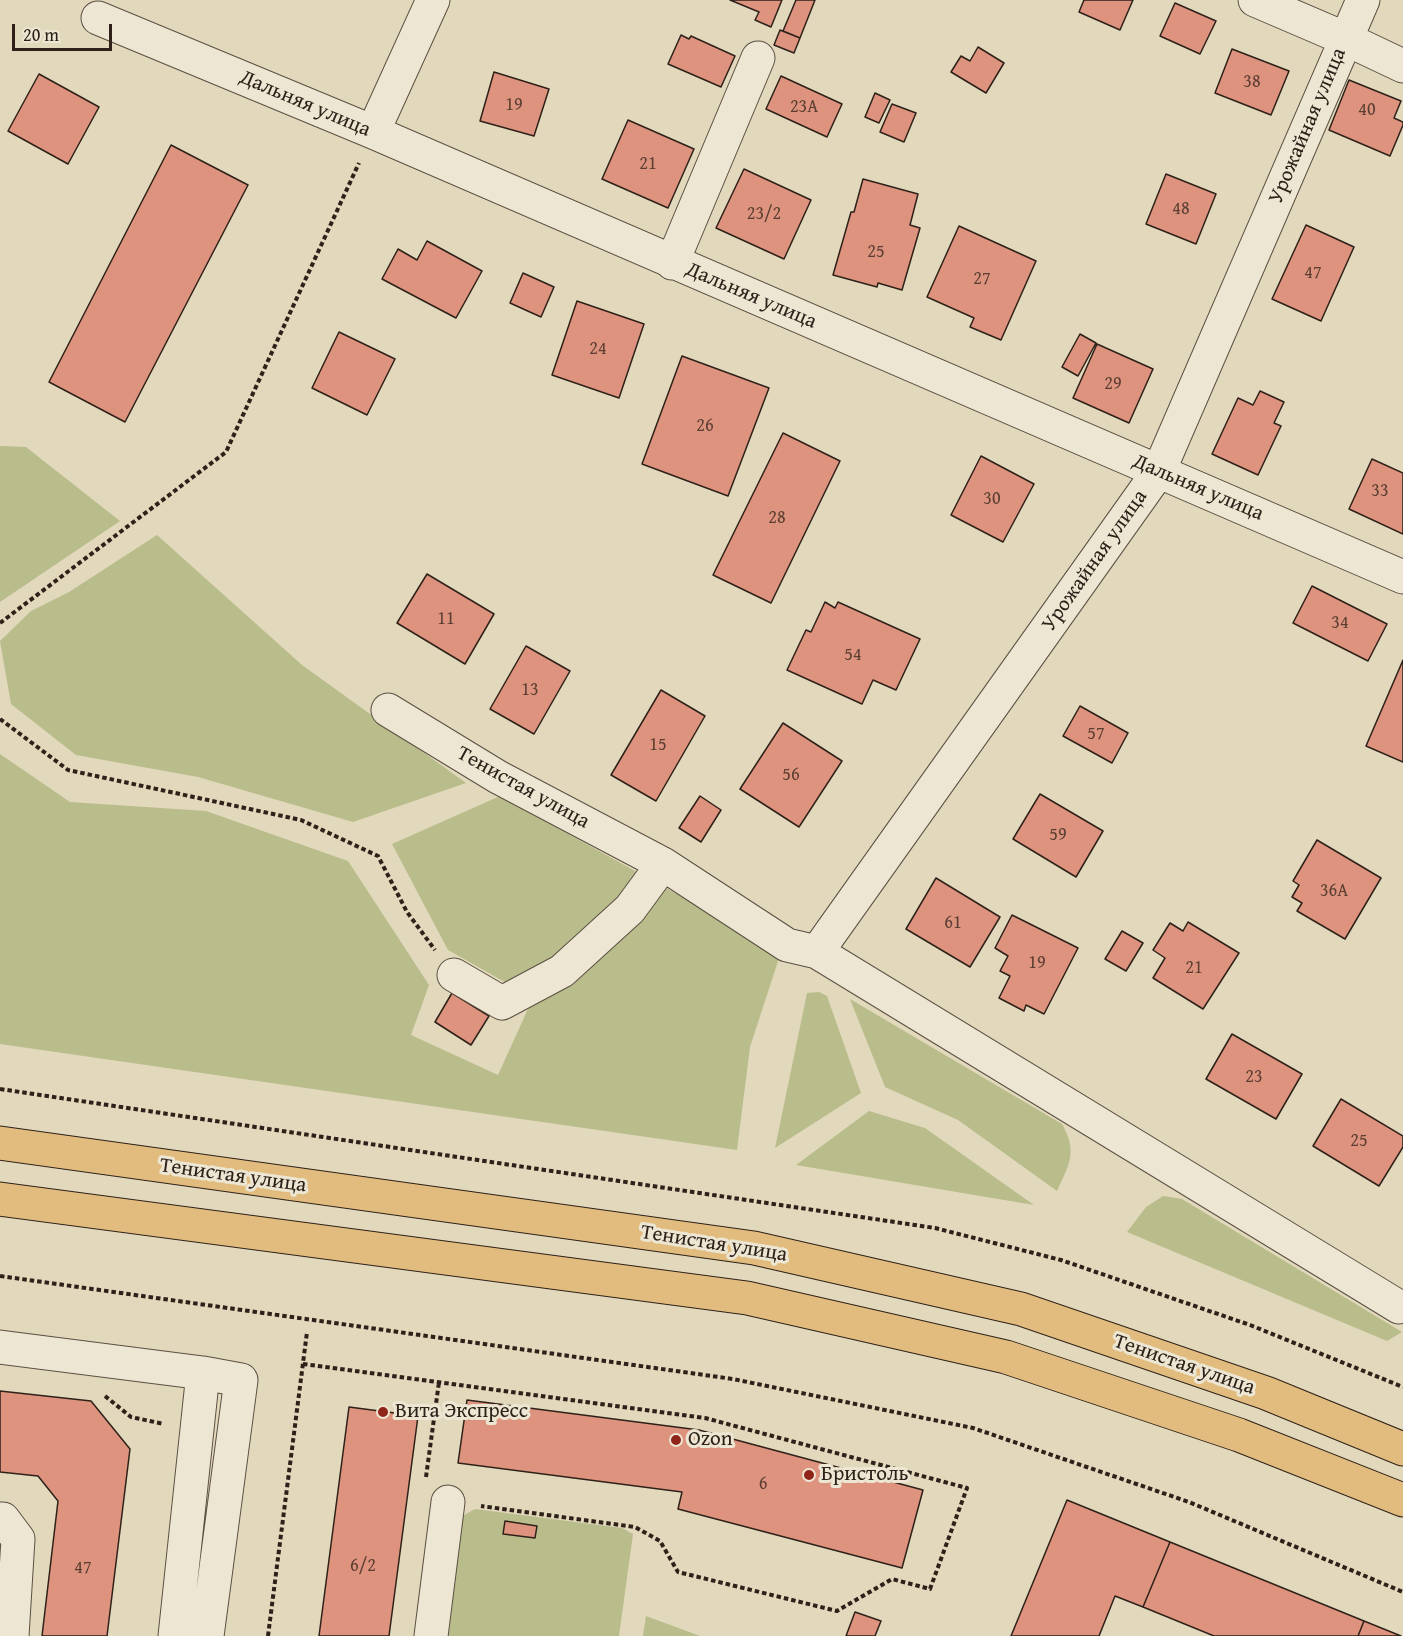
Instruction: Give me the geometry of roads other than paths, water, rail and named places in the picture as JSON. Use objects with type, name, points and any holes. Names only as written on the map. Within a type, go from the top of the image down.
[{"type":"main road","name":"Тенистая улица","points":[[0,1143],[754,1248],[1022,1309],[1266,1393],[1403,1449]]},
{"type":"main road","points":[[0,1199],[758,1301],[1006,1357],[1239,1436],[1403,1500]]},
{"type":"street","points":[[373,132],[433,0]]},
{"type":"street","points":[[1255,0],[1403,66]]},
{"type":"street","name":"Урожайная улица","points":[[817,952],[1159,471],[1363,0]]},
{"type":"street","name":"Дальняя улица","points":[[98,18],[373,132],[1403,577]]},
{"type":"street","points":[[672,263],[758,58]]},
{"type":"street","name":"Тенистая улица","points":[[388,710],[498,777],[663,864],[787,945],[817,952],[1399,1307]]},
{"type":"street","points":[[454,975],[501,1003],[562,971],[630,909],[663,864]]},
{"type":"street","points":[[0,1347],[241,1380],[207,1636]]},
{"type":"street","points":[[175,1636],[203,1373]]},
{"type":"street","points":[[431,1636],[448,1502]]},
{"type":"street","points":[[0,1519],[3,1519],[18,1539],[12,1636]]},
{"type":"place","name":"Вита Экспресс","points":[[383,1412]]},
{"type":"place","name":"Ozon","points":[[676,1440]]},
{"type":"place","name":"Бристоль","points":[[809,1475]]}]
